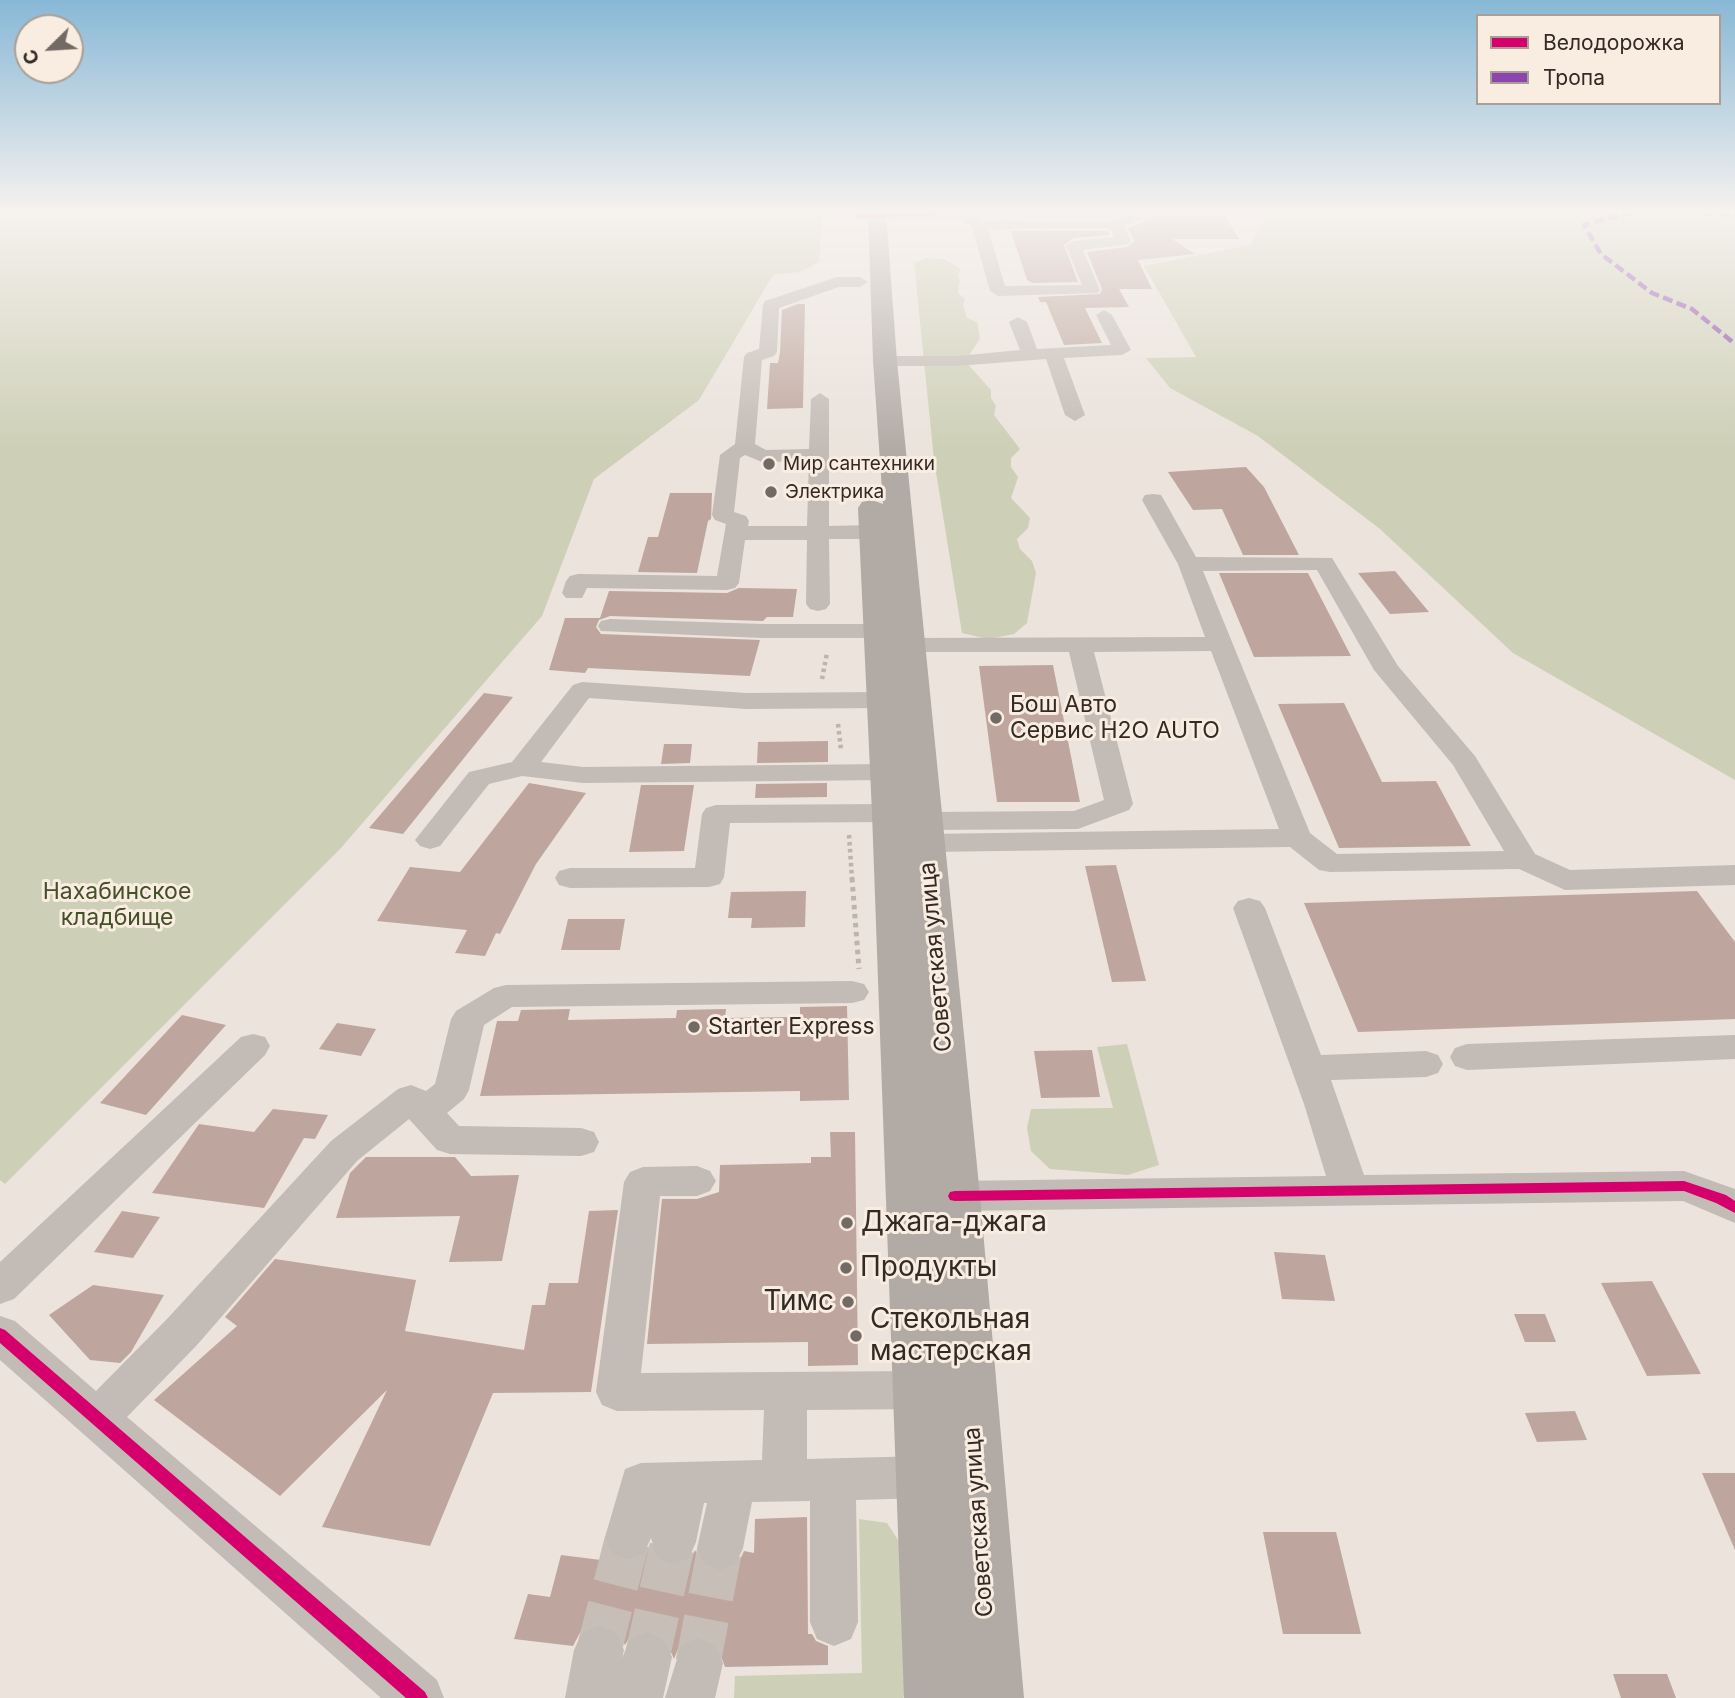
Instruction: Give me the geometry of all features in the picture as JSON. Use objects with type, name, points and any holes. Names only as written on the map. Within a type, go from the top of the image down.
[{"type":"main road","name":"Советская улица","points":[[860,291],[873,532],[894,638],[884,700],[888,772],[914,826],[920,1390],[937,1698]]},
{"type":"main road","name":"Советская улица","points":[[877,291],[885,362],[894,638],[955,1196],[991,1698]]},
{"type":"street","points":[[745,447],[752,357],[768,352],[771,305],[811,291]]},
{"type":"street","points":[[885,362],[957,361],[1053,353],[1122,351],[1104,315]]},
{"type":"street","points":[[1018,323],[1031,355]]},
{"type":"street","points":[[1053,353],[1075,415]]},
{"type":"street","points":[[818,604],[820,399]]},
{"type":"street","points":[[745,447],[762,456],[819,455]]},
{"type":"street","points":[[574,593],[578,581],[727,583],[738,521],[723,515],[730,455],[745,447]]},
{"type":"street","points":[[1153,500],[1189,564],[1297,838],[1330,863],[1524,860],[1565,880],[1735,875]]},
{"type":"street","points":[[736,533],[873,532]]},
{"type":"street","points":[[1189,564],[1324,563],[1387,670],[1465,762],[1524,860]]},
{"type":"street","points":[[610,626],[1080,645],[1220,644]]},
{"type":"street","points":[[914,826],[1078,820],[1119,804],[1080,645]]},
{"type":"street","points":[[522,768],[582,690],[746,701],[884,700]]},
{"type":"street","points":[[430,840],[479,778],[522,768],[583,775],[888,772]]},
{"type":"street","points":[[570,878],[709,877],[716,814],[847,813],[914,826],[1297,838]]},
{"type":"street","points":[[1249,908],[1350,1191]]},
{"type":"street","points":[[424,1112],[451,1090],[468,1019],[506,996],[852,992]]},
{"type":"street","points":[[0,1287],[253,1046]]},
{"type":"street","points":[[1467,1057],[1735,1048]]},
{"type":"street","points":[[1308,1068],[1426,1064]]},
{"type":"street","points":[[97,1419],[182,1332],[344,1151],[411,1098],[450,1140],[581,1142]]},
{"type":"street","points":[[697,1181],[643,1182],[617,1392],[920,1390]]},
{"type":"street","points":[[955,1196],[1684,1186],[1721,1199],[1735,1208]]},
{"type":"street","points":[[0,1334],[419,1698]]},
{"type":"street","points":[[784,1481],[786,1391]]},
{"type":"street","points":[[628,1537],[641,1484],[924,1478]]},
{"type":"street","points":[[833,1480],[834,1622]]},
{"type":"street","points":[[720,1548],[734,1482]]},
{"type":"street","points":[[673,1542],[686,1483]]},
{"type":"street","points":[[590,1698],[599,1650]]},
{"type":"path","points":[[821,689],[827,648]]},
{"type":"path","points":[[831,719],[838,723],[843,773]]},
{"type":"path","points":[[847,813],[859,957],[859,992],[852,992]]},
{"type":"green space","name":"Нахабинское кладбище","points":[[0,291],[763,291],[699,400],[594,479],[542,616],[340,849],[5,1184],[0,1180]]},
{"type":"green space","points":[[917,291],[958,291],[965,299],[963,305],[967,318],[977,322],[980,339],[965,361],[991,390],[991,398],[996,406],[994,415],[1020,449],[1011,458],[1011,467],[1018,477],[1011,498],[1030,518],[1028,528],[1017,539],[1020,549],[1032,561],[1036,573],[1027,623],[1014,634],[988,639],[962,633],[934,460]]},
{"type":"green space","points":[[1158,291],[1735,291],[1735,780],[1513,653],[1380,529],[1258,436],[1170,388],[1146,358],[1196,357]]},
{"type":"green space","points":[[1127,1044],[1159,1165],[1128,1175],[1050,1169],[1031,1151],[1027,1128],[1031,1109],[1113,1108],[1097,1047]]},
{"type":"green space","points":[[859,1519],[887,1523],[902,1546],[908,1690],[903,1698],[734,1698],[735,1676],[862,1673]]},
{"type":"building","points":[[1101,291],[1120,291],[1129,307],[1085,308],[1102,343],[1064,345],[1046,302],[1040,302],[1038,297],[1100,294]]},
{"type":"building","points":[[805,304],[803,408],[767,409],[770,363],[778,363],[780,352],[782,310]]},
{"type":"building","points":[[1246,467],[1264,487],[1299,555],[1243,555],[1222,509],[1193,510],[1168,472]]},
{"type":"building","points":[[670,493],[712,493],[711,519],[708,521],[697,573],[638,572],[648,537],[658,537]]},
{"type":"building","points":[[1395,571],[1429,612],[1390,614],[1358,573]]},
{"type":"building","points":[[1219,573],[1308,573],[1351,656],[1254,657]]},
{"type":"building","points":[[739,588],[797,589],[793,617],[767,617],[763,621],[610,616],[599,620],[596,627],[601,634],[760,640],[750,676],[588,668],[585,673],[549,670],[565,618],[600,618],[609,591],[727,593]]},
{"type":"building","points":[[1053,665],[1080,802],[997,802],[979,666]]},
{"type":"building","points":[[484,693],[513,697],[403,834],[369,828]]},
{"type":"building","points":[[1344,703],[1382,782],[1436,781],[1471,846],[1339,848],[1278,704]]},
{"type":"building","points":[[828,741],[828,762],[757,763],[758,742]]},
{"type":"building","points":[[664,744],[692,744],[690,763],[661,764]]},
{"type":"building","points":[[529,783],[586,793],[536,864],[500,934],[496,933],[485,956],[455,953],[467,930],[377,921],[410,867],[460,872]]},
{"type":"building","points":[[827,783],[827,797],[755,798],[756,784]]},
{"type":"building","points":[[641,785],[694,785],[684,851],[629,852]]},
{"type":"building","points":[[1116,865],[1146,981],[1112,982],[1085,866]]},
{"type":"building","points":[[806,891],[805,927],[751,928],[752,918],[728,918],[731,892]]},
{"type":"building","points":[[1697,891],[1735,942],[1735,1019],[1358,1032],[1304,903]]},
{"type":"building","points":[[568,919],[625,919],[620,950],[561,950]]},
{"type":"building","points":[[847,1006],[849,1100],[800,1101],[800,1091],[480,1096],[497,1021],[518,1021],[521,1010],[570,1009],[568,1020],[676,1018],[677,1010],[726,1009],[725,1018],[800,1017],[800,1007]]},
{"type":"building","points":[[182,1015],[226,1025],[146,1115],[100,1103]]},
{"type":"building","points":[[337,1023],[376,1029],[361,1056],[319,1049]]},
{"type":"building","points":[[1092,1050],[1100,1097],[1041,1098],[1034,1051]]},
{"type":"building","points":[[273,1109],[328,1115],[315,1139],[304,1138],[264,1208],[152,1193],[199,1124],[254,1132]]},
{"type":"building","points":[[830,1132],[855,1132],[858,1365],[808,1366],[808,1342],[647,1344],[662,1199],[697,1199],[719,1192],[720,1165],[811,1163],[811,1157],[831,1157]]},
{"type":"building","points":[[366,1157],[455,1157],[471,1176],[519,1175],[502,1261],[449,1262],[460,1216],[336,1218],[350,1173]]},
{"type":"building","points":[[618,1210],[591,1392],[493,1393],[430,1546],[322,1527],[387,1390],[280,1496],[154,1400],[237,1326],[225,1317],[275,1259],[416,1280],[405,1331],[524,1350],[532,1305],[545,1305],[549,1283],[578,1283],[589,1211]]},
{"type":"building","points":[[122,1211],[160,1217],[133,1258],[94,1252]]},
{"type":"building","points":[[1274,1252],[1325,1255],[1335,1301],[1282,1299]]},
{"type":"building","points":[[1652,1281],[1701,1374],[1647,1376],[1601,1283]]},
{"type":"building","points":[[93,1285],[164,1295],[131,1352],[120,1363],[90,1360],[49,1315]]},
{"type":"building","points":[[1514,1314],[1545,1314],[1556,1342],[1525,1342]]},
{"type":"building","points":[[1575,1411],[1587,1440],[1537,1442],[1525,1413]]},
{"type":"building","points":[[1702,1473],[1735,1473],[1735,1550]]},
{"type":"building","points":[[807,1517],[808,1634],[828,1646],[828,1665],[725,1667],[717,1645],[699,1636],[680,1644],[674,1659],[665,1638],[646,1630],[629,1638],[625,1645],[617,1631],[600,1623],[581,1631],[573,1646],[514,1639],[528,1594],[550,1597],[561,1555],[609,1561],[610,1555],[629,1561],[645,1555],[650,1545],[656,1560],[674,1566],[690,1560],[695,1550],[703,1566],[721,1572],[737,1566],[744,1551],[754,1553],[755,1519]]},
{"type":"building","points":[[1263,1532],[1336,1532],[1361,1634],[1283,1634]]},
{"type":"building","points":[[1613,1674],[1667,1674],[1676,1698],[1621,1698]]},
{"type":"tunnel","points":[[599,1650],[628,1537]]},
{"type":"tunnel","points":[[647,1657],[673,1542]]},
{"type":"tunnel","points":[[698,1663],[720,1548]]},
{"type":"marked path","points":[[1650,291],[1692,309],[1735,344]]},
{"type":"cycle path","points":[[955,1196],[1684,1186],[1721,1199],[1735,1208]]},
{"type":"cycle path","points":[[0,1334],[419,1698]]},
{"type":"place","name":"Мир сантехники","points":[[769,464]]},
{"type":"place","name":"Электрика","points":[[771,492]]},
{"type":"place","name":"Бош Авто Сервис H2O AUTO","points":[[996,718]]},
{"type":"place","name":"Starter Express","points":[[694,1027]]},
{"type":"place","name":"Джага-джага","points":[[847,1223]]},
{"type":"place","name":"Продукты","points":[[846,1268]]},
{"type":"place","name":"Тимс","points":[[848,1302]]},
{"type":"place","name":"Стекольная мастерская","points":[[856,1336]]}]
